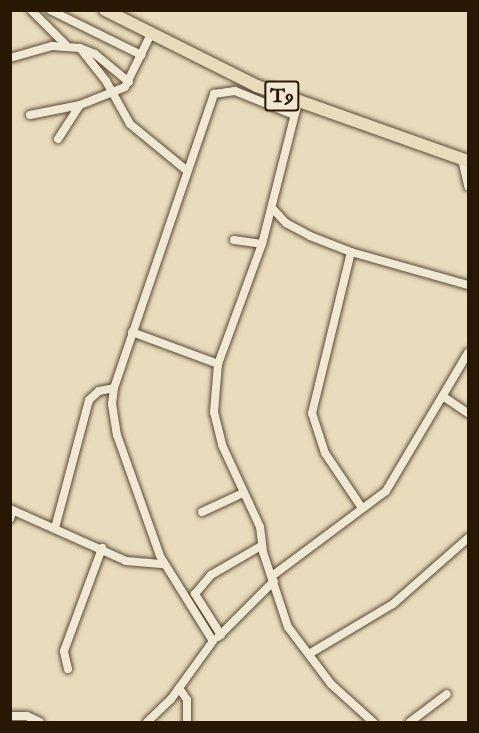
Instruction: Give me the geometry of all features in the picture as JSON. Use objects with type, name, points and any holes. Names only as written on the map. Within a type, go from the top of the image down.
[{"type":"highway","name":"T9","points":[[105,10],[256,86],[465,160]]},
{"type":"street","points":[[31,10],[66,45]]},
{"type":"street","points":[[50,10],[141,55]]},
{"type":"street","points":[[122,110],[127,85],[151,34]]},
{"type":"street","points":[[10,58],[66,45],[80,48],[95,54],[127,85]]},
{"type":"street","points":[[80,48],[135,130],[186,170]]},
{"type":"street","points":[[30,115],[80,105],[113,95],[127,85]]},
{"type":"street","points":[[213,641],[164,564],[117,435],[111,404],[114,388],[186,170],[217,91],[235,91],[294,115]]},
{"type":"street","points":[[298,102],[262,244],[218,364],[215,421],[243,494],[260,527],[261,546],[288,627],[331,684],[373,723]]},
{"type":"street","points":[[58,139],[80,105]]},
{"type":"street","points":[[465,160],[468,186]]},
{"type":"street","points":[[272,208],[286,223],[351,252],[468,285]]},
{"type":"street","points":[[266,230],[286,223]]},
{"type":"street","points":[[234,240],[262,244]]},
{"type":"street","points":[[351,252],[312,413],[325,453],[362,508]]},
{"type":"street","points":[[132,332],[218,364]]},
{"type":"street","points":[[147,723],[179,688],[213,641],[273,579],[386,491],[444,397],[468,353]]},
{"type":"street","points":[[56,528],[89,400],[99,391],[114,388]]},
{"type":"street","points":[[444,397],[468,413]]},
{"type":"street","points":[[202,512],[243,494]]},
{"type":"street","points":[[10,519],[12,509],[133,563],[164,564]]},
{"type":"street","points":[[309,654],[393,604],[468,538]]},
{"type":"street","points":[[220,635],[195,594],[212,575],[261,546]]},
{"type":"street","points":[[68,669],[64,651],[102,549]]},
{"type":"street","points":[[179,688],[187,700],[187,723]]},
{"type":"street","points":[[410,723],[447,694]]},
{"type":"street","points":[[10,716],[27,716],[40,723]]}]
